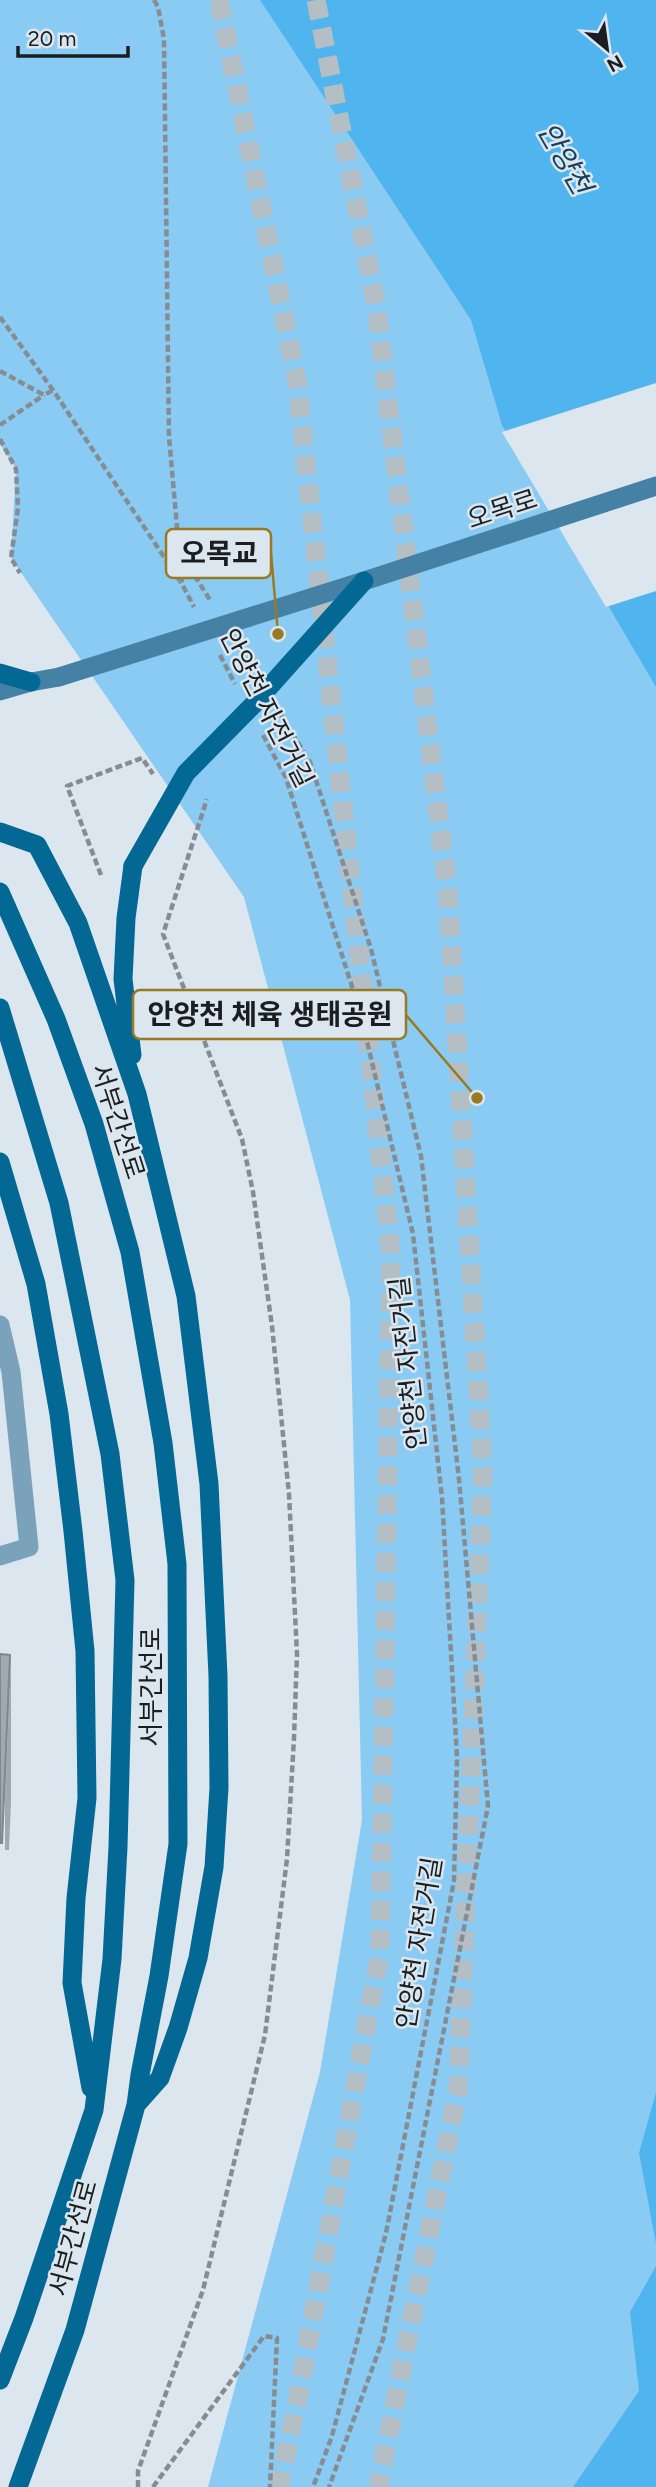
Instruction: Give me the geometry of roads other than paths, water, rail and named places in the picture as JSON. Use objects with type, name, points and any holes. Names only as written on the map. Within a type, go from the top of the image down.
[{"type":"main road","name":"오목로","points":[[0,691],[59,677],[656,486]]},
{"type":"main road","points":[[137,1094],[123,979],[126,918],[133,866],[186,773],[254,704],[364,581]]},
{"type":"main road","points":[[0,673],[31,682]]},
{"type":"main road","points":[[0,832],[37,845],[78,923],[137,1094],[186,1296],[209,1484],[218,1676],[219,1788],[214,1867],[198,1958],[178,2028],[160,2078],[136,2105]]},
{"type":"main road","name":"서부간선로","points":[[0,891],[56,1019],[75,1071],[94,1124],[130,1252],[161,1430],[177,1564],[178,1843],[159,1976],[136,2105],[75,2330],[18,2487]]},
{"type":"main road","name":"서부간선로","points":[[0,1008],[59,1203],[110,1454],[125,1580],[123,1724],[112,1959],[94,2109],[24,2318],[0,2380]]},
{"type":"main road","points":[[0,1162],[36,1284],[59,1414],[75,1544],[85,1651],[87,1798],[76,1898],[72,1983],[94,2109]]},
{"type":"street","points":[[0,1325],[11,1372],[29,1546],[0,1556]]},
{"type":"water","name":"안양천","points":[[260,0],[656,0],[656,687],[502,425],[471,320]]},
{"type":"water","points":[[656,2092],[656,2244],[639,2153]]},
{"type":"water","points":[[656,2266],[656,2487],[573,2487],[639,2391],[630,2312]]},
{"type":"tunnel","points":[[219,0],[297,381],[391,1253],[380,1952],[298,2398],[279,2487]]},
{"type":"tunnel","points":[[316,0],[376,304],[448,893],[483,1471],[458,2090],[378,2487]]},
{"type":"place","name":"오목교","points":[[278,634]]},
{"type":"place","name":"안양천 체육 생태공원","points":[[477,1098]]}]
